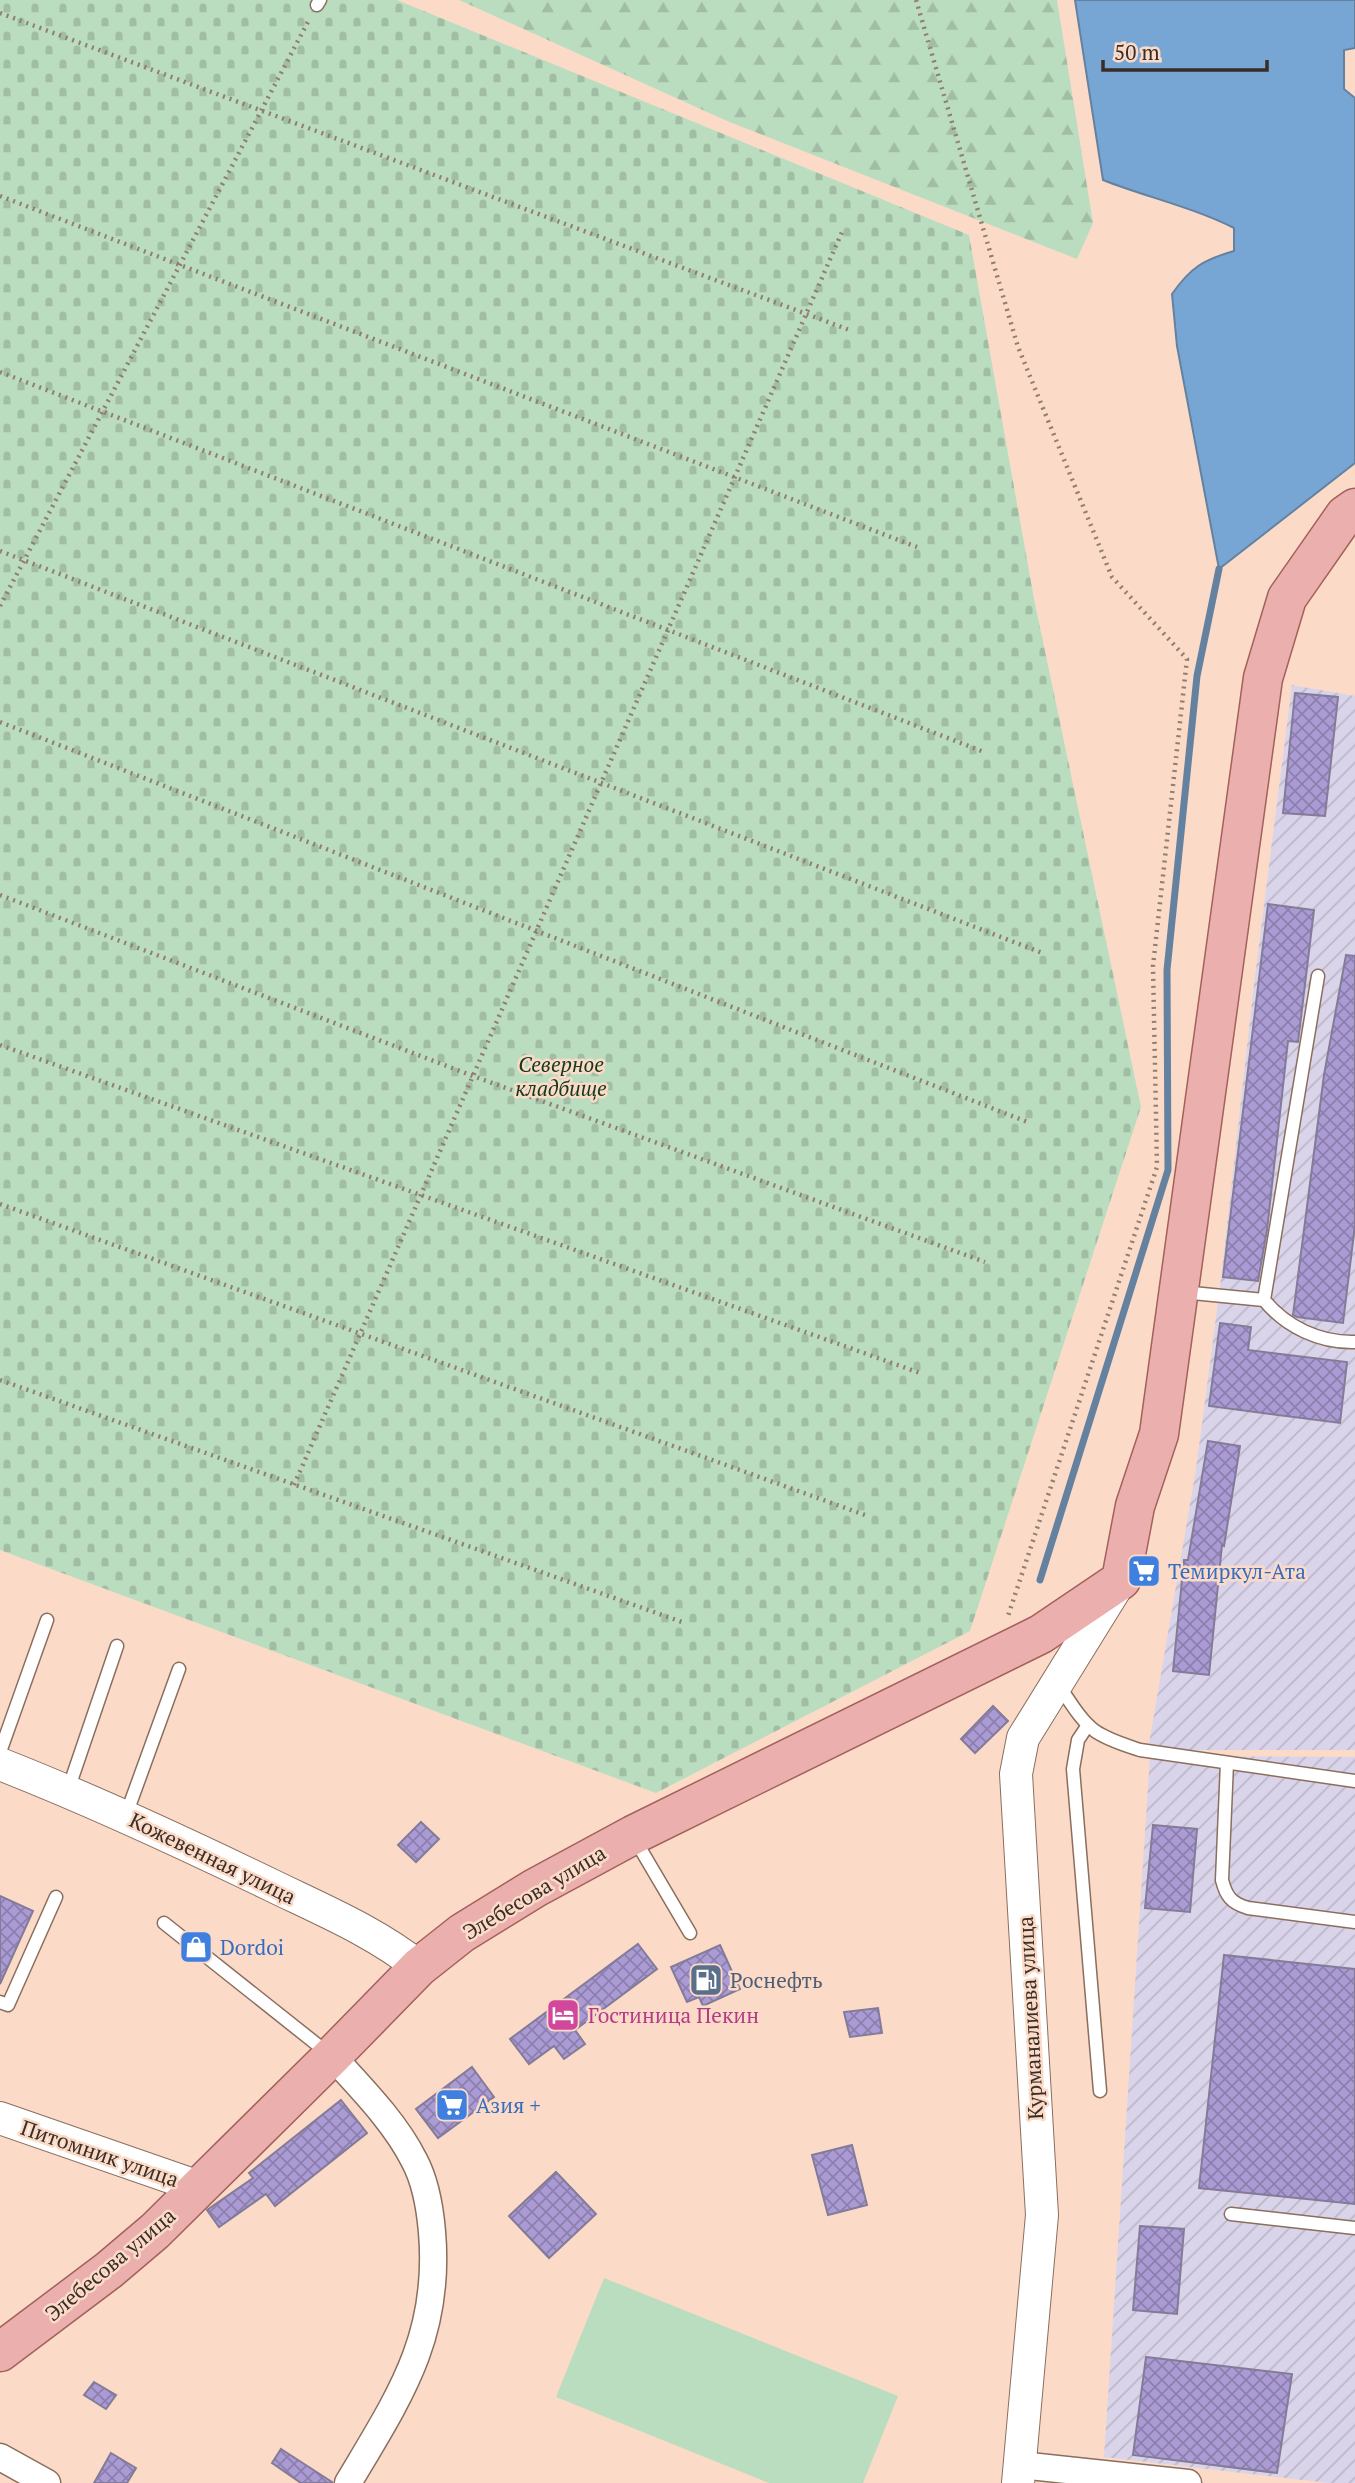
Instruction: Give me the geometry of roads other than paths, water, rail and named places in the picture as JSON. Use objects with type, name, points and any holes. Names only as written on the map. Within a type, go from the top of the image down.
[{"type":"main road","points":[[1121,1580],[1135,1506],[1159,1434],[1263,678],[1287,598],[1352,515]]},
{"type":"main road","name":"Элебесова улица","points":[[0,2351],[109,2270],[155,2231],[419,1967],[462,1933],[493,1912],[632,1835],[1041,1634],[1121,1580]]},
{"type":"street","name":"Курманалиева улица","points":[[1019,2474],[1042,2215],[1016,1773],[1023,1738],[1121,1580]]},
{"type":"street","name":"Кожевенная улица","points":[[0,1764],[125,1816],[351,1924],[396,1949],[419,1967]]},
{"type":"street","points":[[332,2056],[402,2140],[415,2161],[430,2209],[433,2241],[431,2307],[424,2336],[394,2403],[348,2483]]},
{"type":"street","name":"Питомник улица","points":[[0,2118],[200,2187]]},
{"type":"street","points":[[0,2457],[47,2483]]},
{"type":"street","points":[[1019,2474],[1188,2483]]},
{"type":"lane","points":[[1264,1300],[1318,976]]},
{"type":"lane","points":[[1178,1291],[1264,1300],[1289,1324],[1312,1335],[1355,1342]]},
{"type":"lane","points":[[0,1752],[47,1619]]},
{"type":"lane","points":[[67,1790],[117,1646]]},
{"type":"lane","points":[[125,1816],[179,1669]]},
{"type":"lane","points":[[1057,1683],[1096,1732],[1140,1750],[1355,1781]]},
{"type":"lane","points":[[1088,1725],[1079,1740],[1073,1769],[1100,2091]]},
{"type":"lane","points":[[1227,1763],[1222,1880],[1226,1895],[1236,1904],[1248,1908],[1355,1922]]},
{"type":"lane","points":[[632,1835],[690,1933]]},
{"type":"lane","points":[[0,2002],[8,2005],[55,1896]]},
{"type":"lane","points":[[163,1923],[332,2056]]},
{"type":"lane","points":[[1231,2214],[1355,2228]]},
{"type":"water","points":[[1075,0],[1355,0],[1355,48],[1344,50],[1344,89],[1355,98],[1355,463],[1219,569],[1177,346],[1172,294],[1198,266],[1234,251],[1234,228],[1202,214],[1103,180]]},
{"type":"waterway","points":[[1040,1580],[1168,1170],[1167,970],[1197,676],[1219,569]]},
{"type":"place","name":"Темиркул-Ата","points":[[1144,1571]]},
{"type":"place","name":"Dordoi","points":[[196,1947]]},
{"type":"place","name":"Роснефть","points":[[706,1980]]},
{"type":"place","name":"Гостиница Пекин","points":[[563,2015]]},
{"type":"place","name":"Азия +","points":[[452,2105]]},
{"type":"park label","name":"Северное кладбище","points":[[561,1076]]}]
